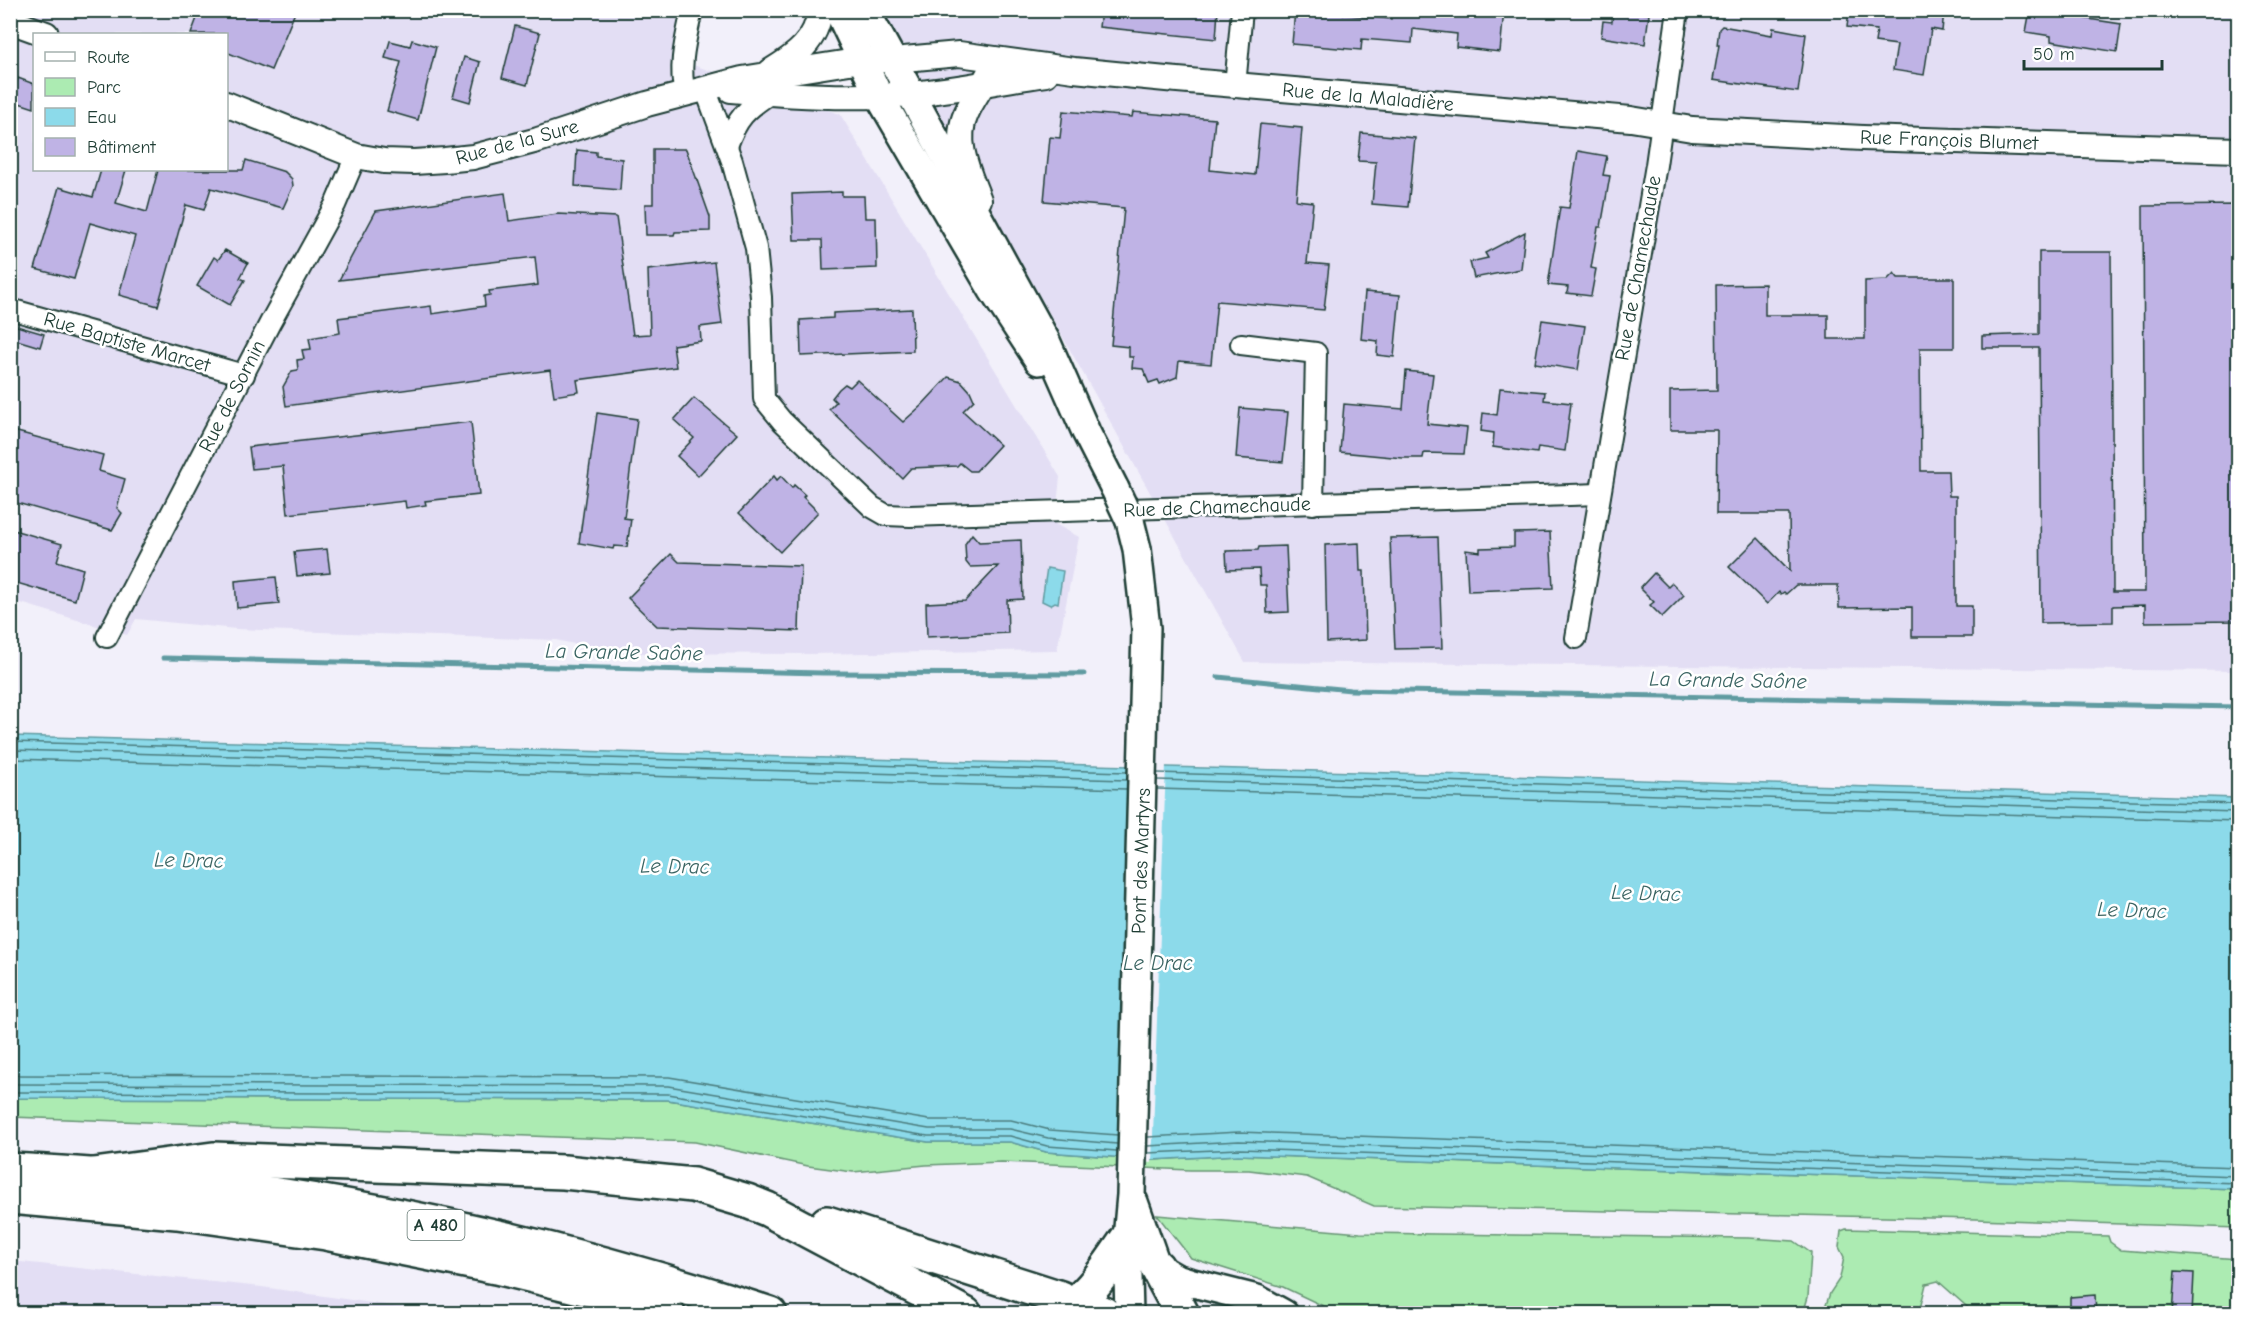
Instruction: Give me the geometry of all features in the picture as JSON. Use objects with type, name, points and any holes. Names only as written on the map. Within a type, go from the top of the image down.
[{"type":"highway","points":[[94,1175],[213,1159],[564,1172],[693,1185],[767,1209],[965,1314]]},
{"type":"highway","name":"A 480","points":[[10,1170],[94,1175],[249,1191],[425,1222],[569,1255],[770,1314]]},
{"type":"highway","name":"A 480","points":[[10,1197],[177,1212],[326,1233],[496,1267],[600,1292],[668,1314]]},
{"type":"highway","points":[[767,1209],[822,1221],[1069,1308],[1096,1284],[1127,1239]]},
{"type":"highway","points":[[1156,1267],[1182,1314]]},
{"type":"highway","points":[[600,1292],[635,1314]]},
{"type":"main road","points":[[838,10],[879,96],[992,289],[1086,432]]},
{"type":"main road","points":[[865,10],[1046,341],[1086,432]]},
{"type":"main road","name":"Pont des Martyrs","points":[[1086,432],[1130,521],[1137,549],[1146,628],[1131,1195],[1127,1239],[1129,1314]]},
{"type":"main road","points":[[1131,1195],[1156,1267],[1176,1278],[1257,1299],[1284,1314]]},
{"type":"street","name":"Rue de Chamechaude","points":[[692,10],[681,60],[681,79],[695,91],[727,146],[756,248],[761,297],[764,399],[782,421],[872,507],[886,515],[910,516],[1600,494],[1656,165],[1678,10]]},
{"type":"street","points":[[727,146],[742,113],[810,40],[820,18],[820,10]]},
{"type":"street","points":[[1235,86],[1242,10]]},
{"type":"street","points":[[10,21],[43,33]]},
{"type":"street","name":"Rue de la Maladière","points":[[893,60],[959,54],[1074,70],[1235,86],[1631,119],[1661,125]]},
{"type":"street","name":"Rue de la Sure","points":[[228,105],[356,156],[384,161],[414,162],[473,157],[695,91],[767,84],[862,60],[893,60]]},
{"type":"street","points":[[995,60],[965,115],[960,135],[966,164],[998,254]]},
{"type":"street","name":"Rue de la Maladière","points":[[879,96],[911,94],[1074,70]]},
{"type":"street","name":"Rue de la Sure","points":[[767,84],[823,96],[879,96]]},
{"type":"street","name":"Rue François Blumet","points":[[1661,125],[1692,129],[1863,138],[2238,150]]},
{"type":"street","name":"Rue de Sornin","points":[[106,637],[270,323],[335,205],[356,156]]},
{"type":"street","name":"Rue Baptiste Marcet","points":[[10,309],[244,375]]},
{"type":"street","points":[[1241,344],[1316,353],[1313,504]]},
{"type":"street","points":[[1576,638],[1600,494]]},
{"type":"shaded area","points":[[10,11],[682,11],[672,58],[840,114],[1060,477],[1055,524],[1079,537],[1057,650],[808,654],[615,653],[556,640],[236,629],[136,619],[127,635],[11,600]]},
{"type":"shaded area","points":[[884,11],[2238,11],[2238,671],[1245,662],[894,36]]},
{"type":"shaded area","points":[[11,1261],[262,1287],[436,1313],[11,1313]]},
{"type":"green space","points":[[11,1098],[668,1100],[928,1142],[1010,1142],[1046,1152],[1153,1160],[1238,1155],[2238,1189],[2238,1228],[1976,1219],[1374,1206],[1307,1177],[1249,1170],[1190,1170],[1002,1162],[926,1165],[853,1172],[808,1166],[695,1142],[11,1117]]},
{"type":"green space","points":[[1157,1215],[1360,1233],[1749,1238],[1794,1241],[1811,1253],[1808,1297],[1803,1314],[1338,1313],[1283,1287],[1191,1258]]},
{"type":"green space","points":[[1846,1229],[2108,1236],[2110,1242],[2121,1250],[2238,1259],[2238,1313],[1974,1313],[1938,1281],[1926,1284],[1919,1313],[1823,1314],[1830,1293],[1840,1278],[1844,1257],[1839,1247],[1841,1231]]},
{"type":"water","points":[[1047,568],[1063,571],[1058,603],[1050,605],[1042,601]]},
{"type":"water","name":"Le Drac","points":[[11,736],[2238,798],[2238,1189],[1238,1155],[1153,1160],[1046,1152],[1010,1142],[928,1142],[668,1100],[11,1098]]},
{"type":"pier","points":[[1133,763],[1166,764],[1152,1163],[1119,1160]]},
{"type":"building","points":[[200,10],[296,10],[271,70],[228,53],[228,33],[191,33]]},
{"type":"building","points":[[1101,10],[1218,10],[1216,39],[1099,27]]},
{"type":"building","points":[[1295,10],[1391,19],[1391,10],[1504,10],[1500,52],[1456,47],[1457,34],[1413,29],[1412,43],[1362,39],[1361,50],[1292,44]]},
{"type":"building","points":[[1613,10],[1649,14],[1645,44],[1601,37],[1603,21],[1612,22]]},
{"type":"building","points":[[1849,10],[1944,10],[1942,31],[1931,29],[1924,75],[1893,70],[1897,45],[1875,42],[1877,30],[1847,27]]},
{"type":"building","points":[[2030,10],[2121,24],[2117,52],[2051,41],[2051,36],[2026,32]]},
{"type":"building","points":[[515,26],[540,33],[527,85],[502,78]]},
{"type":"building","points":[[1722,26],[1772,35],[1773,28],[1806,34],[1798,92],[1713,80],[1719,45],[1717,45],[1719,29]]},
{"type":"building","points":[[412,40],[436,47],[418,120],[387,111],[401,62],[385,58],[390,41],[410,46]]},
{"type":"building","points":[[464,57],[480,62],[470,102],[453,97]]},
{"type":"building","points":[[18,78],[33,84],[33,108],[10,100]]},
{"type":"building","points":[[1063,111],[1132,117],[1133,112],[1215,119],[1210,170],[1255,175],[1260,124],[1302,128],[1296,200],[1313,202],[1307,263],[1329,265],[1324,310],[1217,301],[1211,364],[1179,361],[1177,377],[1160,384],[1158,380],[1149,383],[1143,369],[1132,368],[1133,357],[1129,357],[1129,347],[1111,345],[1124,208],[1044,201],[1050,137],[1060,138]]},
{"type":"building","points":[[1361,133],[1415,138],[1408,207],[1372,204],[1376,162],[1358,161]]},
{"type":"building","points":[[653,149],[686,149],[710,217],[710,231],[646,235],[645,204],[653,204]]},
{"type":"building","points":[[577,150],[596,152],[596,156],[622,159],[620,190],[575,186]]},
{"type":"building","points":[[1578,151],[1607,156],[1603,175],[1610,176],[1591,268],[1596,269],[1591,296],[1567,293],[1568,287],[1548,285],[1560,207],[1569,208]]},
{"type":"building","points":[[246,160],[285,172],[292,179],[293,186],[283,208],[211,188],[204,210],[186,205],[158,306],[119,295],[135,236],[90,223],[74,279],[35,269],[59,187],[93,197],[101,171],[126,171],[116,203],[147,212],[158,171],[243,170]]},
{"type":"building","points":[[842,192],[842,196],[864,196],[865,218],[876,218],[877,268],[823,270],[822,240],[794,240],[792,194]]},
{"type":"building","points":[[505,193],[509,221],[558,214],[616,217],[633,335],[650,334],[648,270],[714,262],[722,324],[700,327],[701,341],[673,345],[676,367],[577,380],[579,392],[554,396],[550,370],[286,406],[283,387],[292,371],[298,370],[297,360],[304,359],[302,350],[311,349],[309,338],[340,333],[338,318],[431,306],[432,314],[485,306],[484,296],[490,295],[489,291],[538,285],[535,257],[339,280],[376,211]]},
{"type":"building","points":[[2238,205],[2238,621],[2145,622],[2145,605],[2113,606],[2113,622],[2041,623],[2039,348],[1982,348],[1982,336],[2039,334],[2039,252],[2111,252],[2113,592],[2145,592],[2143,206]]},
{"type":"building","points":[[1525,232],[1521,269],[1474,278],[1470,262],[1488,258],[1485,253]]},
{"type":"building","points":[[225,250],[248,263],[240,278],[245,280],[230,305],[197,286],[214,257],[218,260]]},
{"type":"building","points":[[1894,273],[1898,278],[1954,278],[1954,348],[1920,348],[1921,471],[1948,471],[1949,496],[1956,496],[1956,606],[1972,606],[1972,637],[1912,637],[1912,607],[1839,608],[1838,585],[1796,585],[1786,594],[1779,592],[1767,604],[1729,567],[1758,538],[1790,571],[1789,514],[1716,514],[1717,430],[1670,430],[1670,391],[1717,390],[1716,285],[1765,284],[1765,315],[1828,315],[1828,339],[1865,339],[1865,281],[1887,280]]},
{"type":"building","points":[[1365,292],[1400,295],[1394,357],[1377,355],[1378,341],[1361,339]]},
{"type":"building","points":[[912,309],[913,351],[801,356],[800,320],[833,318],[833,313]]},
{"type":"building","points":[[1542,320],[1585,326],[1578,370],[1535,363]]},
{"type":"building","points":[[10,324],[44,334],[40,347],[10,338]]},
{"type":"building","points":[[1406,371],[1433,374],[1427,424],[1467,428],[1464,454],[1424,453],[1423,458],[1403,458],[1340,452],[1344,404],[1403,409]]},
{"type":"building","points":[[948,377],[961,381],[970,391],[974,400],[963,411],[1000,445],[976,471],[970,471],[960,463],[957,466],[911,468],[902,478],[829,409],[836,402],[832,398],[839,389],[845,384],[850,387],[857,380],[903,422]]},
{"type":"building","points":[[1500,388],[1545,392],[1544,400],[1571,403],[1565,451],[1538,447],[1537,453],[1493,447],[1494,433],[1481,431],[1483,413],[1497,415]]},
{"type":"building","points":[[694,398],[737,434],[698,476],[677,456],[694,438],[674,420]]},
{"type":"building","points":[[1240,408],[1288,412],[1283,462],[1236,458]]},
{"type":"building","points":[[597,413],[637,419],[624,518],[631,519],[627,547],[614,546],[613,549],[579,543]]},
{"type":"building","points":[[471,422],[479,495],[425,501],[426,505],[406,508],[405,501],[288,514],[283,466],[252,469],[249,447]]},
{"type":"building","points":[[10,430],[103,455],[99,471],[125,479],[117,508],[122,513],[112,530],[10,501]]},
{"type":"building","points":[[774,476],[777,480],[781,476],[792,488],[794,485],[818,512],[780,552],[739,513]]},
{"type":"building","points":[[10,529],[62,544],[57,561],[83,569],[75,600],[10,581]]},
{"type":"building","points":[[1550,532],[1553,588],[1468,591],[1466,550],[1480,552],[1480,548],[1514,547],[1514,533]]},
{"type":"building","points":[[972,534],[979,542],[1021,540],[1023,599],[1007,600],[1008,633],[927,637],[926,603],[965,601],[998,566],[970,567],[966,562],[965,544]]},
{"type":"building","points":[[1438,537],[1442,648],[1395,649],[1390,538]]},
{"type":"building","points":[[1359,543],[1360,571],[1364,571],[1366,640],[1327,642],[1325,545]]},
{"type":"building","points":[[1286,546],[1289,612],[1267,613],[1266,585],[1260,585],[1259,569],[1227,570],[1226,551]]},
{"type":"building","points":[[327,549],[330,573],[297,576],[294,552]]},
{"type":"building","points":[[671,554],[679,562],[801,566],[799,631],[657,626],[628,598]]},
{"type":"building","points":[[1654,573],[1668,587],[1672,583],[1684,595],[1662,617],[1650,605],[1654,602],[1640,588]]},
{"type":"building","points":[[276,577],[279,604],[237,608],[235,581]]},
{"type":"building","points":[[2175,1272],[2194,1273],[2192,1314],[2172,1314]]},
{"type":"building","points":[[2095,1295],[2096,1314],[2070,1314],[2070,1297]]},
{"type":"waterway","name":"La Grande Saône","points":[[163,658],[823,673],[1084,674]]},
{"type":"waterway","name":"La Grande Saône","points":[[1218,677],[1351,690],[2238,707]]}]
